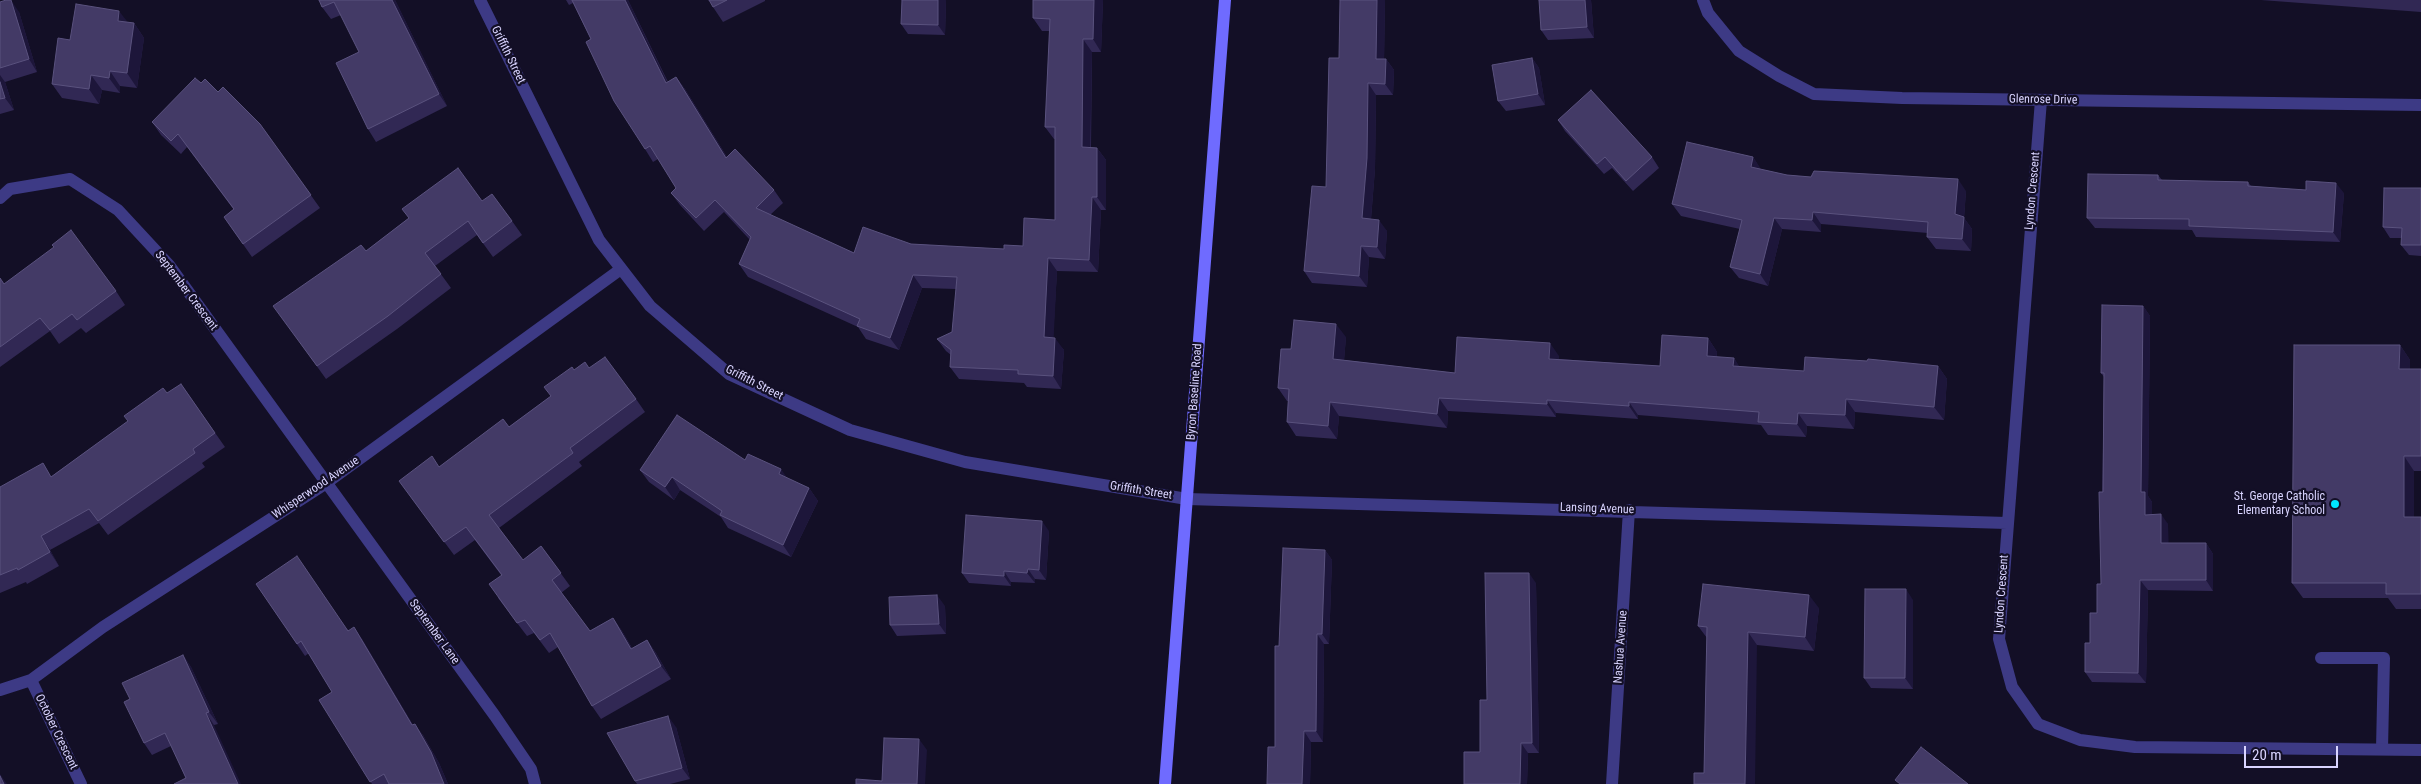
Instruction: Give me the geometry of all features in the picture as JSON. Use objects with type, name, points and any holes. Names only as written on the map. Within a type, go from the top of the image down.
[{"type":"main road","name":"Byron Baseline Road","points":[[1165,784],[1225,0]]},
{"type":"street","name":"Griffith Street","points":[[480,0],[599,240],[650,306],[729,374],[850,430],[965,462],[1187,499]]},
{"type":"street","name":"Glenrose Drive","points":[[1703,0],[1708,13],[1739,51],[1779,76],[1814,94],[1902,98],[2421,105]]},
{"type":"street","name":"Lyndon Crescent","points":[[2041,100],[1999,639],[2012,687],[2038,724],[2080,740],[2135,746],[2421,750]]},
{"type":"street","name":"September Crescent","points":[[0,198],[10,189],[70,179],[118,210],[169,266],[325,484]]},
{"type":"street","name":"Whisperwood Avenue","points":[[0,690],[31,680],[103,627],[325,484],[621,269]]},
{"type":"street","name":"September Lane","points":[[325,484],[495,716],[531,769],[535,784]]},
{"type":"street","name":"Lansing Avenue","points":[[1187,499],[2007,522]]},
{"type":"street","name":"Nashua Avenue","points":[[1612,784],[1629,510]]},
{"type":"street","points":[[2321,658],[2384,658],[2382,750]]},
{"type":"street","name":"October Crescent","points":[[31,680],[81,784]]},
{"type":"building","points":[[11,0],[29,59],[0,68],[0,2]]},
{"type":"building","points":[[319,0],[392,0],[439,94],[368,129],[336,63],[359,52],[334,2],[322,7]]},
{"type":"building","points":[[572,0],[625,0],[666,83],[676,77],[726,158],[735,149],[774,190],[756,208],[854,253],[863,227],[911,244],[1004,249],[1004,245],[1023,246],[1024,218],[1055,220],[1055,127],[1045,127],[1050,19],[1033,18],[1033,0],[1094,0],[1093,39],[1083,39],[1082,147],[1097,148],[1097,197],[1092,197],[1089,260],[1048,258],[1044,337],[1055,338],[1053,376],[1018,374],[1018,370],[950,367],[951,350],[937,339],[952,332],[957,277],[913,275],[890,338],[857,326],[860,319],[739,264],[751,237],[715,200],[696,218],[671,193],[676,188],[650,146],[645,149],[614,101],[586,42],[591,39]]},
{"type":"building","points":[[709,0],[727,0],[713,7]]},
{"type":"building","points":[[902,0],[938,0],[938,25],[901,24]]},
{"type":"building","points":[[1340,0],[1377,0],[1376,59],[1386,59],[1385,84],[1368,83],[1367,158],[1362,218],[1379,220],[1377,247],[1361,246],[1359,276],[1304,271],[1312,186],[1326,187],[1329,58],[1339,58]]},
{"type":"building","points":[[1539,0],[1585,0],[1587,27],[1541,30]]},
{"type":"building","points":[[76,4],[119,11],[118,21],[134,23],[127,73],[110,71],[109,78],[91,75],[89,89],[52,84],[58,38],[70,40]]},
{"type":"building","points":[[1532,58],[1538,94],[1498,101],[1492,65]]},
{"type":"building","points":[[195,78],[201,83],[205,79],[218,92],[223,87],[260,124],[311,195],[243,244],[224,217],[234,209],[178,134],[171,141],[152,122]]},
{"type":"building","points":[[0,82],[5,98],[0,99]]},
{"type":"building","points":[[1591,90],[1652,157],[1626,181],[1605,157],[1597,164],[1558,120]]},
{"type":"building","points":[[1687,142],[1753,157],[1751,167],[1787,175],[1811,177],[1814,171],[1958,179],[1955,214],[1964,217],[1962,239],[1927,237],[1928,222],[1813,212],[1812,220],[1774,218],[1760,274],[1730,267],[1742,220],[1672,204]]},
{"type":"building","points":[[458,168],[482,201],[492,194],[512,221],[483,243],[468,221],[425,253],[441,274],[388,316],[317,366],[273,306],[361,245],[366,251],[409,218],[402,209]]},
{"type":"building","points":[[2088,174],[2158,175],[2158,180],[2248,182],[2248,186],[2306,190],[2306,181],[2336,183],[2333,232],[2189,226],[2189,219],[2087,218]]},
{"type":"building","points":[[2384,188],[2421,188],[2421,245],[2401,245],[2402,228],[2383,227]]},
{"type":"building","points":[[71,230],[116,291],[77,320],[72,314],[50,330],[40,318],[0,347],[0,278],[4,284],[54,247],[52,245]]},
{"type":"building","points":[[2102,305],[2143,306],[2141,492],[2145,492],[2145,515],[2161,514],[2161,543],[2206,543],[2206,580],[2140,580],[2138,673],[2085,672],[2085,643],[2090,643],[2090,613],[2097,613],[2097,584],[2101,584],[2099,492],[2103,492],[2104,373],[2101,373]]},
{"type":"building","points":[[1294,320],[1336,324],[1333,359],[1455,373],[1457,337],[1550,343],[1549,359],[1660,366],[1662,335],[1708,338],[1707,356],[1734,358],[1733,366],[1804,371],[1805,357],[1867,361],[1868,359],[1938,366],[1934,407],[1846,399],[1845,415],[1798,413],[1797,424],[1758,422],[1759,412],[1629,402],[1629,406],[1547,400],[1547,404],[1439,398],[1437,414],[1330,402],[1328,426],[1287,422],[1289,389],[1278,388],[1281,349],[1291,349]]},
{"type":"building","points":[[2294,345],[2400,345],[2399,369],[2421,369],[2421,456],[2404,456],[2404,517],[2421,517],[2421,594],[2386,594],[2386,583],[2292,583]]},
{"type":"building","points":[[605,357],[636,399],[570,448],[573,453],[489,515],[523,560],[541,546],[561,573],[552,580],[590,631],[613,618],[631,649],[647,640],[661,666],[592,706],[550,633],[540,640],[525,620],[517,623],[489,584],[502,575],[466,527],[444,542],[399,481],[432,456],[439,467],[503,419],[509,427],[551,396],[544,387],[572,367],[574,370],[585,362],[589,368]]},
{"type":"building","points":[[181,384],[215,433],[193,449],[195,453],[98,521],[89,509],[41,536],[50,552],[18,570],[17,568],[0,575],[0,487],[43,463],[51,477],[128,421],[124,416],[163,388],[167,393]]},
{"type":"building","points":[[677,415],[745,460],[748,454],[781,469],[779,474],[809,488],[783,545],[720,515],[722,511],[672,477],[665,487],[640,470]]},
{"type":"building","points":[[966,515],[1042,521],[1039,570],[1028,569],[1027,573],[1004,571],[1004,576],[962,573]]},
{"type":"building","points":[[1283,548],[1325,550],[1322,634],[1317,634],[1316,731],[1304,731],[1302,784],[1267,784],[1268,747],[1275,747],[1275,646],[1279,646]]},
{"type":"building","points":[[297,556],[348,631],[354,627],[412,725],[415,724],[431,752],[444,784],[389,784],[384,774],[370,782],[319,700],[332,692],[301,641],[297,644],[256,584]]},
{"type":"building","points":[[1485,573],[1529,573],[1532,743],[1521,743],[1520,784],[1464,784],[1464,752],[1480,752],[1480,700],[1487,700]]},
{"type":"building","points":[[1703,584],[1809,595],[1805,637],[1748,632],[1745,784],[1694,784],[1694,773],[1704,773],[1707,627],[1698,626]]},
{"type":"building","points":[[1865,589],[1906,589],[1905,678],[1864,678]]},
{"type":"building","points":[[937,595],[939,624],[890,625],[889,597]]},
{"type":"building","points":[[183,655],[209,712],[206,713],[238,784],[174,784],[186,778],[165,733],[144,743],[124,702],[130,699],[122,683]]},
{"type":"building","points":[[668,716],[682,768],[635,781],[607,733]]},
{"type":"building","points":[[884,738],[919,739],[917,784],[856,784],[856,779],[882,781]]},
{"type":"building","points":[[1921,747],[1968,784],[1900,784],[1895,780]]},
{"type":"building","points":[[0,776],[4,784],[0,784]]},
{"type":"place","name":"St. George Catholic Elementary School","points":[[2335,504]]}]
